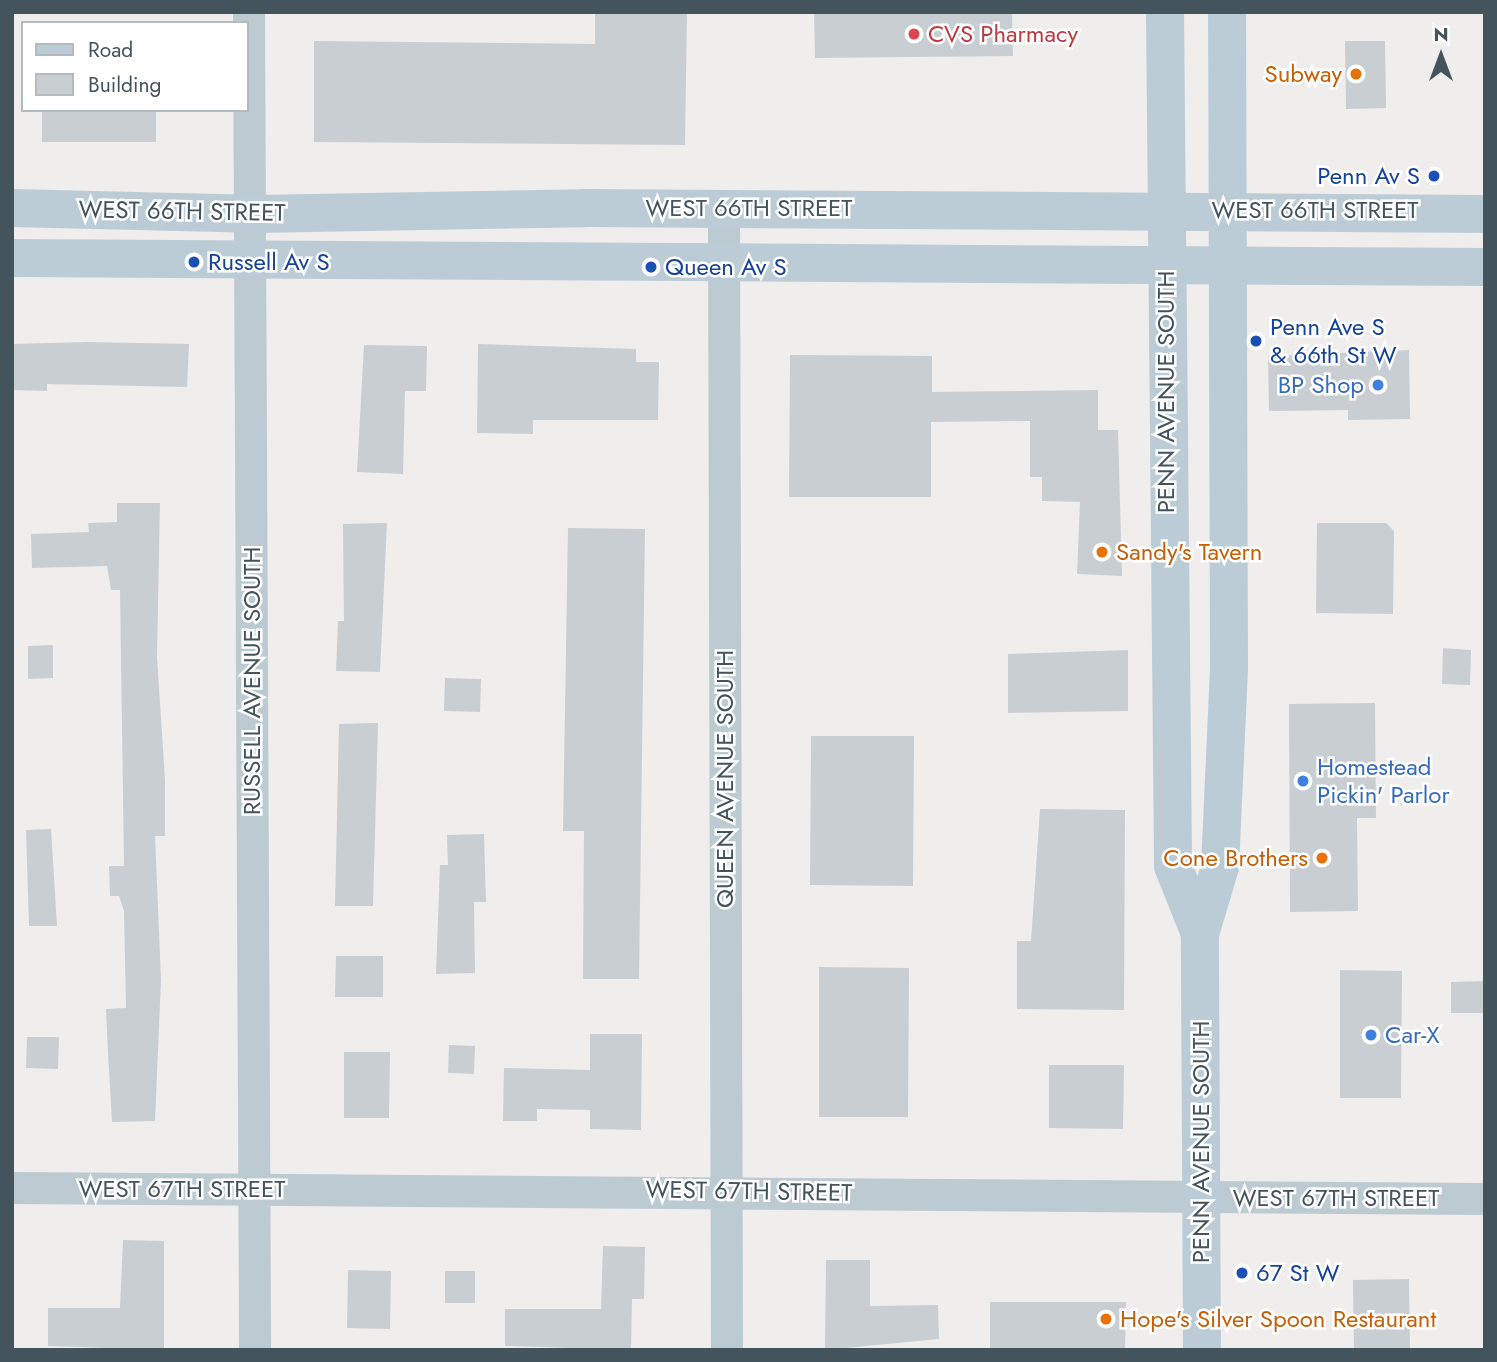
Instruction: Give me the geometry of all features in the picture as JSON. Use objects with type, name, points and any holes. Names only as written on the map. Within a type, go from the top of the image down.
[{"type":"main road","name":"PENN AVENUE SOUTH","points":[[1165,12],[1164,211],[1173,866],[1200,934]]},
{"type":"main road","name":"PENN AVENUE SOUTH","points":[[1202,1350],[1200,934],[1220,867],[1229,667],[1227,12]]},
{"type":"main road","name":"WEST 66TH STREET","points":[[12,208],[250,214],[724,208],[1164,211],[1226,208],[1485,214]]},
{"type":"main road","name":"WEST 66TH STREET","points":[[12,258],[1485,267]]},
{"type":"street","name":"RUSSELL AVENUE SOUTH","points":[[249,12],[255,1350]]},
{"type":"street","name":"QUEEN AVENUE SOUTH","points":[[724,208],[727,1350]]},
{"type":"street","name":"WEST 67TH STREET","points":[[12,1188],[727,1190],[1485,1199]]},
{"type":"building","points":[[595,12],[687,12],[685,145],[314,142],[314,41],[595,44]]},
{"type":"building","name":"CVS Pharmacy","points":[[814,12],[1012,12],[1013,56],[815,58]]},
{"type":"building","points":[[1345,41],[1385,41],[1386,108],[1346,109]]},
{"type":"building","points":[[42,112],[156,112],[156,142],[42,142]]},
{"type":"building","points":[[12,344],[189,344],[187,387],[47,384],[47,391],[12,390]]},
{"type":"building","points":[[478,344],[636,349],[636,362],[659,362],[658,420],[533,420],[533,434],[477,433]]},
{"type":"building","points":[[364,345],[427,346],[426,391],[405,391],[403,474],[357,472]]},
{"type":"building","points":[[1409,350],[1410,419],[1348,420],[1348,410],[1269,411],[1268,356]]},
{"type":"building","points":[[790,355],[932,356],[932,392],[1098,390],[1098,430],[1118,430],[1122,576],[1077,574],[1080,502],[1042,501],[1042,477],[1030,477],[1030,421],[931,422],[931,497],[789,497]]},
{"type":"building","points":[[117,503],[160,503],[157,657],[165,780],[165,836],[155,836],[161,980],[155,1121],[112,1122],[106,1009],[126,1008],[124,911],[119,896],[110,896],[109,866],[124,866],[120,590],[111,590],[107,566],[32,568],[31,534],[89,532],[88,523],[117,522]]},
{"type":"building","points":[[387,523],[380,672],[336,671],[338,621],[344,621],[343,524]]},
{"type":"building","points":[[1317,523],[1386,523],[1394,531],[1393,614],[1316,613]]},
{"type":"building","points":[[568,528],[645,529],[639,979],[583,979],[584,831],[563,831]]},
{"type":"building","points":[[53,645],[53,678],[28,679],[28,646]]},
{"type":"building","points":[[1443,648],[1471,650],[1470,685],[1442,684]]},
{"type":"building","points":[[1128,650],[1128,711],[1008,713],[1008,654]]},
{"type":"building","points":[[445,678],[481,679],[480,712],[444,711]]},
{"type":"building","points":[[1375,703],[1376,818],[1357,818],[1358,911],[1290,912],[1289,704]]},
{"type":"building","points":[[378,723],[373,906],[335,906],[339,724]]},
{"type":"building","points":[[811,736],[914,736],[913,886],[810,885]]},
{"type":"building","points":[[1040,809],[1125,810],[1124,1010],[1017,1009],[1017,941],[1031,941]]},
{"type":"building","points":[[51,829],[57,926],[29,926],[26,830]]},
{"type":"building","points":[[484,834],[486,902],[474,902],[475,973],[436,974],[440,865],[448,865],[447,835]]},
{"type":"building","points":[[336,956],[383,956],[383,997],[335,997]]},
{"type":"building","points":[[819,967],[909,968],[908,1117],[819,1117]]},
{"type":"building","name":"Car-X","points":[[1340,970],[1402,971],[1401,1098],[1340,1098]]},
{"type":"building","points":[[1485,981],[1485,1013],[1451,1013],[1451,982]]},
{"type":"building","points":[[590,1034],[642,1034],[641,1130],[590,1129],[590,1110],[537,1109],[537,1121],[503,1121],[504,1068],[590,1070]]},
{"type":"building","points":[[27,1037],[59,1037],[58,1069],[26,1068]]},
{"type":"building","points":[[449,1045],[475,1046],[474,1074],[448,1073]]},
{"type":"building","points":[[344,1052],[390,1052],[389,1118],[344,1118]]},
{"type":"building","points":[[1049,1065],[1124,1065],[1123,1129],[1049,1128]]},
{"type":"building","points":[[123,1240],[164,1241],[164,1350],[48,1346],[48,1308],[120,1308]]},
{"type":"building","points":[[603,1246],[645,1247],[644,1299],[632,1299],[631,1350],[505,1346],[505,1309],[601,1309]]},
{"type":"building","points":[[826,1260],[870,1260],[870,1306],[938,1305],[939,1339],[825,1350]]},
{"type":"building","points":[[348,1270],[391,1271],[390,1329],[347,1328]]},
{"type":"building","points":[[445,1271],[475,1271],[475,1303],[445,1303]]},
{"type":"building","points":[[1409,1279],[1410,1350],[1354,1350],[1353,1280]]},
{"type":"building","points":[[990,1302],[1126,1302],[1125,1350],[990,1350]]},
{"type":"place","name":"CVS Pharmacy","points":[[914,34]]},
{"type":"place","name":"Subway","points":[[1356,74]]},
{"type":"place","name":"Penn Av S","points":[[1434,176]]},
{"type":"place","name":"Russell Av S","points":[[194,262]]},
{"type":"place","name":"Queen Av S","points":[[651,267]]},
{"type":"place","name":"Penn Ave S & 66th St W","points":[[1256,341]]},
{"type":"place","name":"BP Shop","points":[[1378,385]]},
{"type":"place","name":"Sandy's Tavern","points":[[1102,552]]},
{"type":"place","name":"Homestead Pickin' Parlor","points":[[1303,781]]},
{"type":"place","name":"Cone Brothers","points":[[1322,858]]},
{"type":"place","name":"Car-X","points":[[1371,1035]]},
{"type":"place","name":"67 St W","points":[[1242,1273]]},
{"type":"place","name":"Hope's Silver Spoon Restaurant","points":[[1106,1319]]}]
